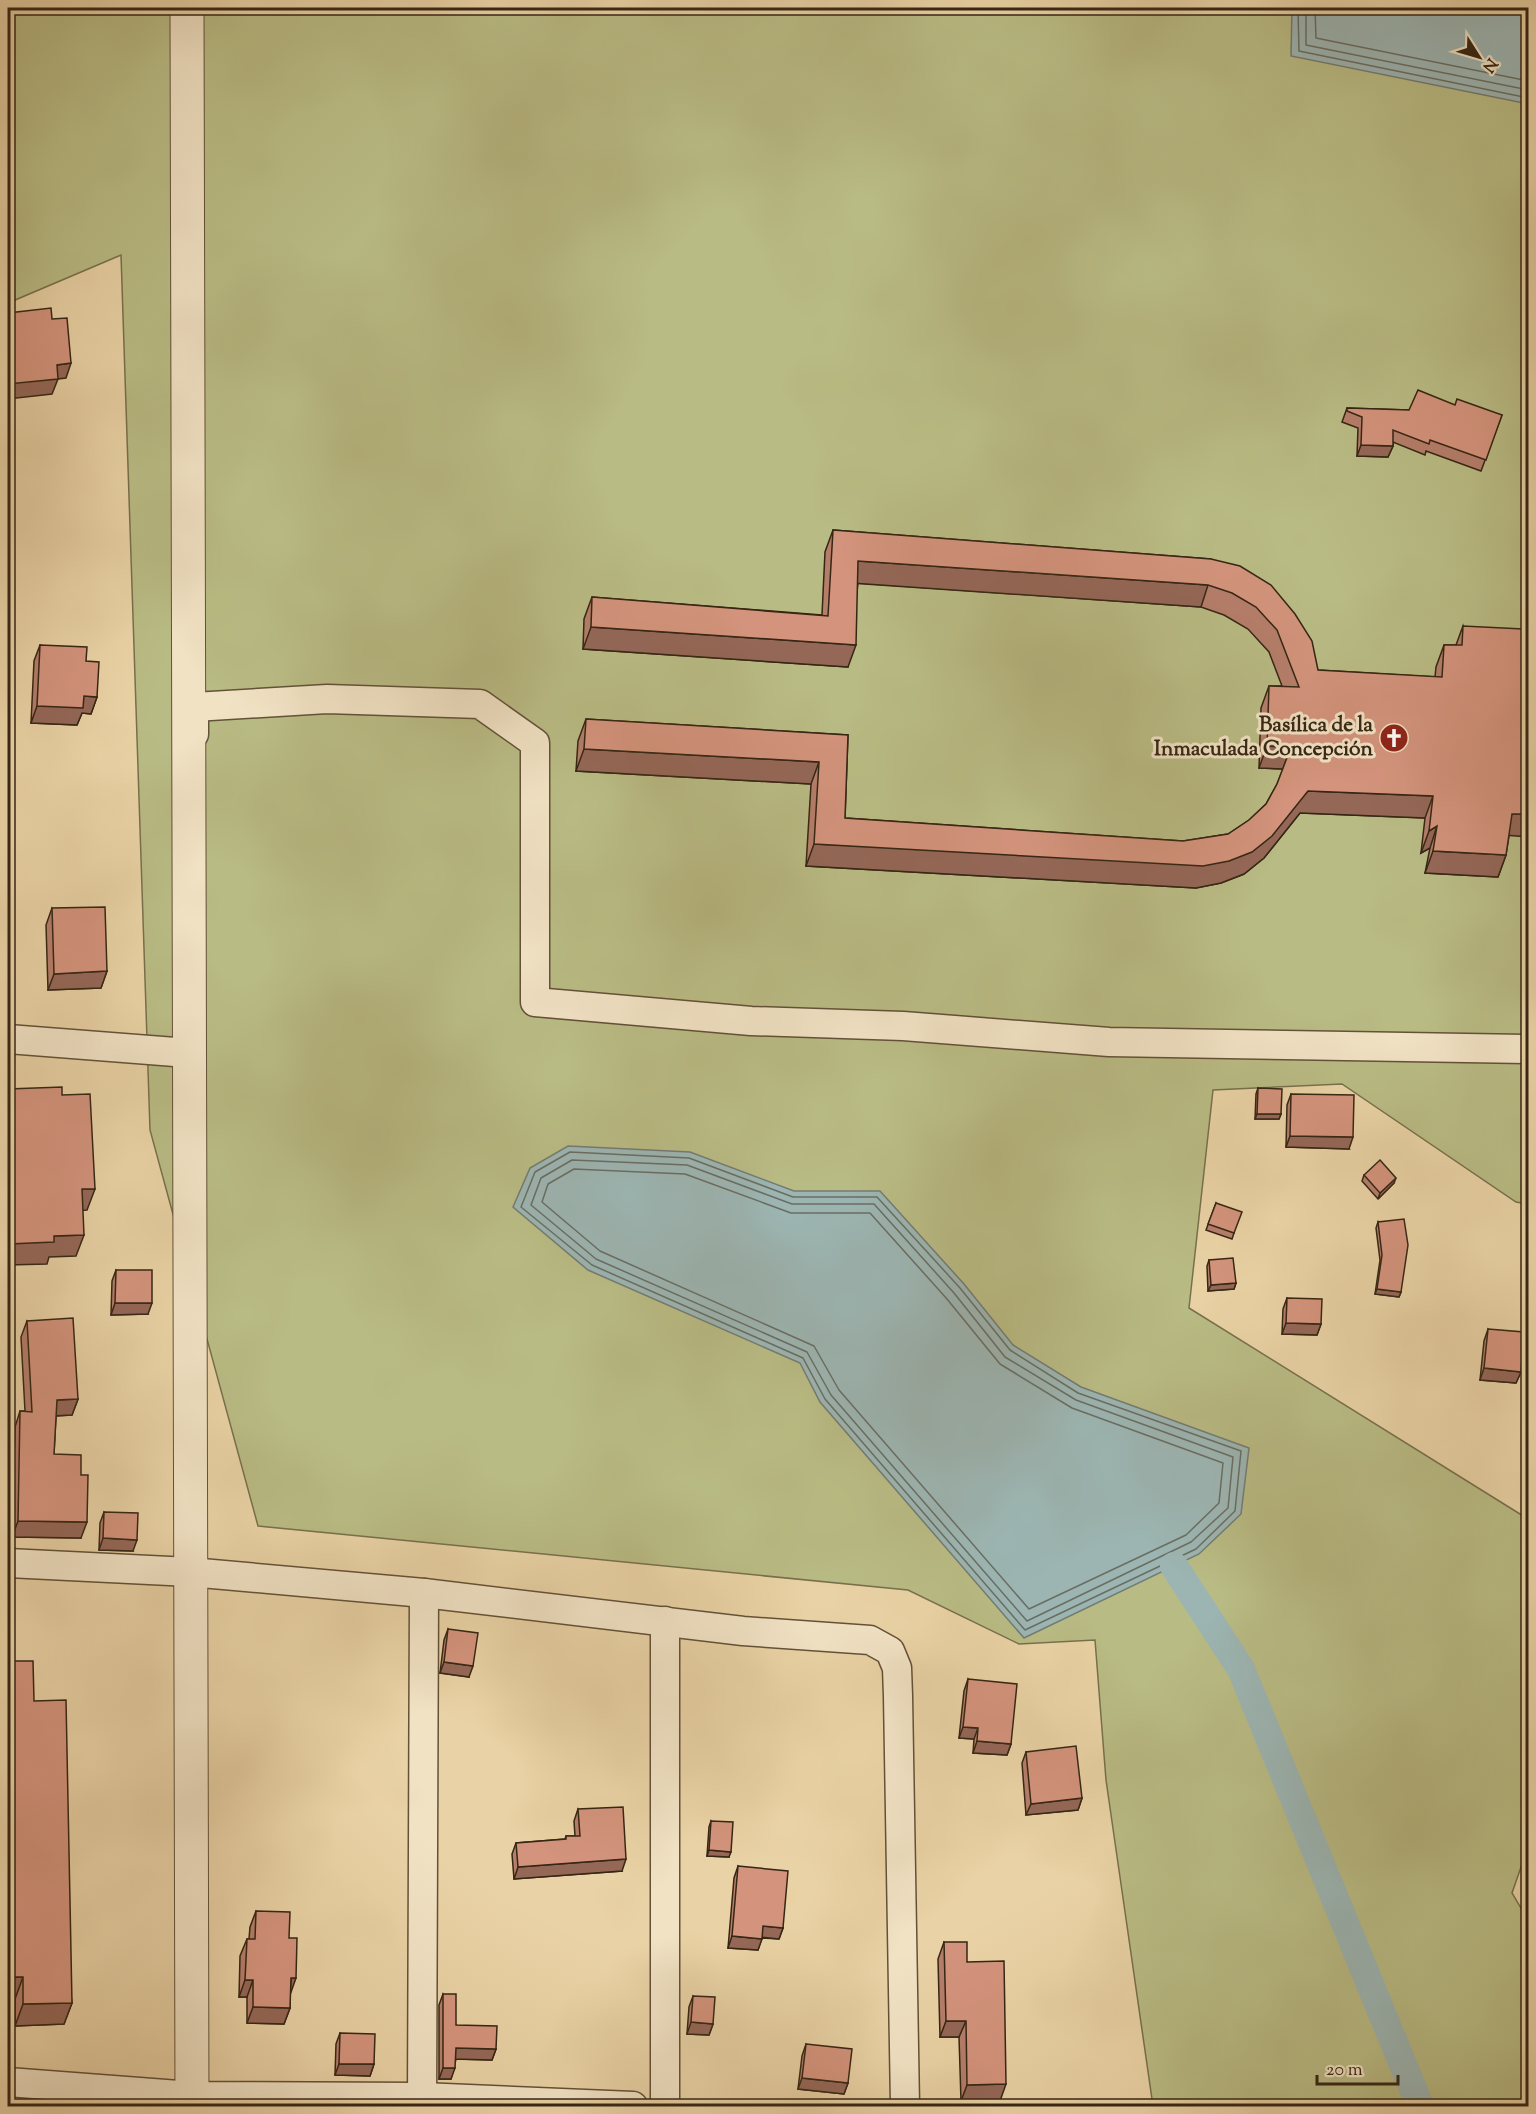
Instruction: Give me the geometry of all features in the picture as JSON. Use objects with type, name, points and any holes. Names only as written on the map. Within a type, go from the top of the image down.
[{"type":"street","points":[[187,8],[192,2101]]},
{"type":"street","points":[[189,1183],[197,880],[194,707],[327,699],[480,704],[535,743],[535,1002],[751,1021],[903,1026],[1108,1042],[1528,1049]]},
{"type":"street","points":[[8,1039],[188,1053]]},
{"type":"street","points":[[8,1563],[190,1572],[424,1593],[743,1630],[870,1640],[890,1651],[897,1668],[898,1696],[905,2106]]},
{"type":"street","points":[[422,2102],[424,1593]]},
{"type":"street","points":[[665,1621],[666,2106]]},
{"type":"street","points":[[8,2082],[192,2101],[633,2106]]},
{"type":"green space","points":[[8,8],[1528,8],[1528,1204],[1516,1202],[1342,1084],[1213,1090],[1189,1308],[1528,1519],[1528,1847],[1512,1893],[1528,1920],[1528,2106],[1153,2106],[1106,1780],[1095,1640],[1019,1644],[908,1590],[258,1526],[150,1130],[121,255],[8,303]]},
{"type":"water","points":[[1292,8],[1528,8],[1528,104],[1291,56]]},
{"type":"water","points":[[568,1146],[690,1152],[794,1191],[880,1191],[964,1284],[1013,1345],[1081,1387],[1249,1448],[1241,1514],[1199,1554],[1024,1638],[820,1402],[800,1363],[588,1270],[513,1207],[530,1168]]},
{"type":"building","points":[[51,308],[52,319],[67,318],[71,363],[57,365],[58,379],[8,384],[8,313]]},
{"type":"building","points":[[1418,390],[1455,405],[1457,399],[1502,415],[1486,460],[1430,440],[1429,444],[1393,430],[1393,446],[1361,445],[1362,417],[1347,411],[1347,408],[1409,410]]},
{"type":"building","points":[[833,530],[1211,559],[1240,566],[1271,585],[1295,614],[1312,641],[1318,670],[1442,677],[1444,645],[1462,645],[1463,626],[1523,629],[1522,648],[1528,648],[1528,814],[1512,814],[1506,855],[1433,851],[1437,826],[1429,831],[1433,796],[1308,791],[1272,836],[1252,852],[1229,861],[1203,866],[814,844],[819,762],[584,749],[586,719],[848,735],[845,818],[1183,841],[1228,834],[1249,820],[1266,804],[1277,784],[1291,747],[1267,746],[1269,686],[1299,687],[1277,630],[1256,607],[1232,593],[1208,585],[858,561],[856,645],[591,627],[592,597],[828,616]]},
{"type":"building","points":[[40,645],[87,647],[86,661],[99,662],[97,697],[84,696],[83,708],[37,706]]},
{"type":"building","points":[[105,907],[107,971],[54,974],[52,908]]},
{"type":"building","points":[[62,1087],[62,1095],[90,1094],[95,1189],[82,1189],[84,1235],[54,1236],[54,1242],[9,1244],[11,1288],[8,1288],[8,1089]]},
{"type":"building","points":[[1258,1088],[1282,1089],[1281,1114],[1257,1114]]},
{"type":"building","points":[[1291,1094],[1354,1095],[1353,1137],[1290,1136]]},
{"type":"building","points":[[1380,1160],[1396,1178],[1380,1193],[1364,1175]]},
{"type":"building","points":[[1216,1203],[1242,1212],[1234,1233],[1208,1224]]},
{"type":"building","points":[[1404,1219],[1408,1245],[1401,1292],[1377,1289],[1382,1255],[1378,1222]]},
{"type":"building","points":[[1233,1258],[1236,1283],[1211,1285],[1209,1260]]},
{"type":"building","points":[[116,1270],[152,1270],[152,1303],[115,1303]]},
{"type":"building","points":[[1287,1298],[1322,1299],[1321,1324],[1286,1323]]},
{"type":"building","points":[[73,1318],[78,1399],[57,1400],[54,1454],[81,1455],[81,1475],[88,1475],[87,1522],[18,1521],[20,1411],[32,1412],[27,1321]]},
{"type":"building","points":[[1488,1329],[1524,1332],[1521,1372],[1484,1368]]},
{"type":"building","points":[[104,1512],[138,1513],[137,1540],[103,1538]]},
{"type":"building","points":[[448,1629],[478,1633],[473,1666],[444,1662]]},
{"type":"building","points":[[8,1661],[33,1661],[34,1701],[66,1700],[72,2003],[23,2004],[23,1977],[8,1977]]},
{"type":"building","points":[[968,1679],[1017,1684],[1011,1744],[977,1741],[978,1728],[963,1727]]},
{"type":"building","points":[[1076,1746],[1082,1798],[1031,1804],[1026,1752]]},
{"type":"building","points":[[623,1807],[626,1859],[518,1867],[516,1843],[580,1836],[578,1809]]},
{"type":"building","points":[[711,1821],[733,1822],[731,1852],[709,1850]]},
{"type":"building","points":[[738,1866],[788,1871],[783,1928],[763,1926],[762,1939],[732,1936]]},
{"type":"building","points":[[256,1911],[290,1912],[289,1938],[297,1938],[296,1978],[291,1978],[290,2008],[253,2007],[253,1980],[245,1980],[247,1939],[255,1939]]},
{"type":"building","points":[[944,1942],[967,1942],[967,1962],[1004,1961],[1006,2084],[967,2085],[966,2021],[946,2021]]},
{"type":"building","points":[[443,1994],[456,1994],[456,2025],[497,2026],[496,2049],[456,2048],[455,2068],[443,2068]]},
{"type":"building","points":[[693,1996],[715,1997],[713,2024],[691,2022]]},
{"type":"building","points":[[340,2033],[375,2034],[374,2064],[339,2064]]},
{"type":"building","points":[[806,2044],[852,2049],[848,2083],[802,2078]]},
{"type":"waterway","points":[[1174,1566],[1241,1669],[1420,2106]]},
{"type":"place","name":"Basílica de la Inmaculada Concepción","points":[[1394,738]]}]
